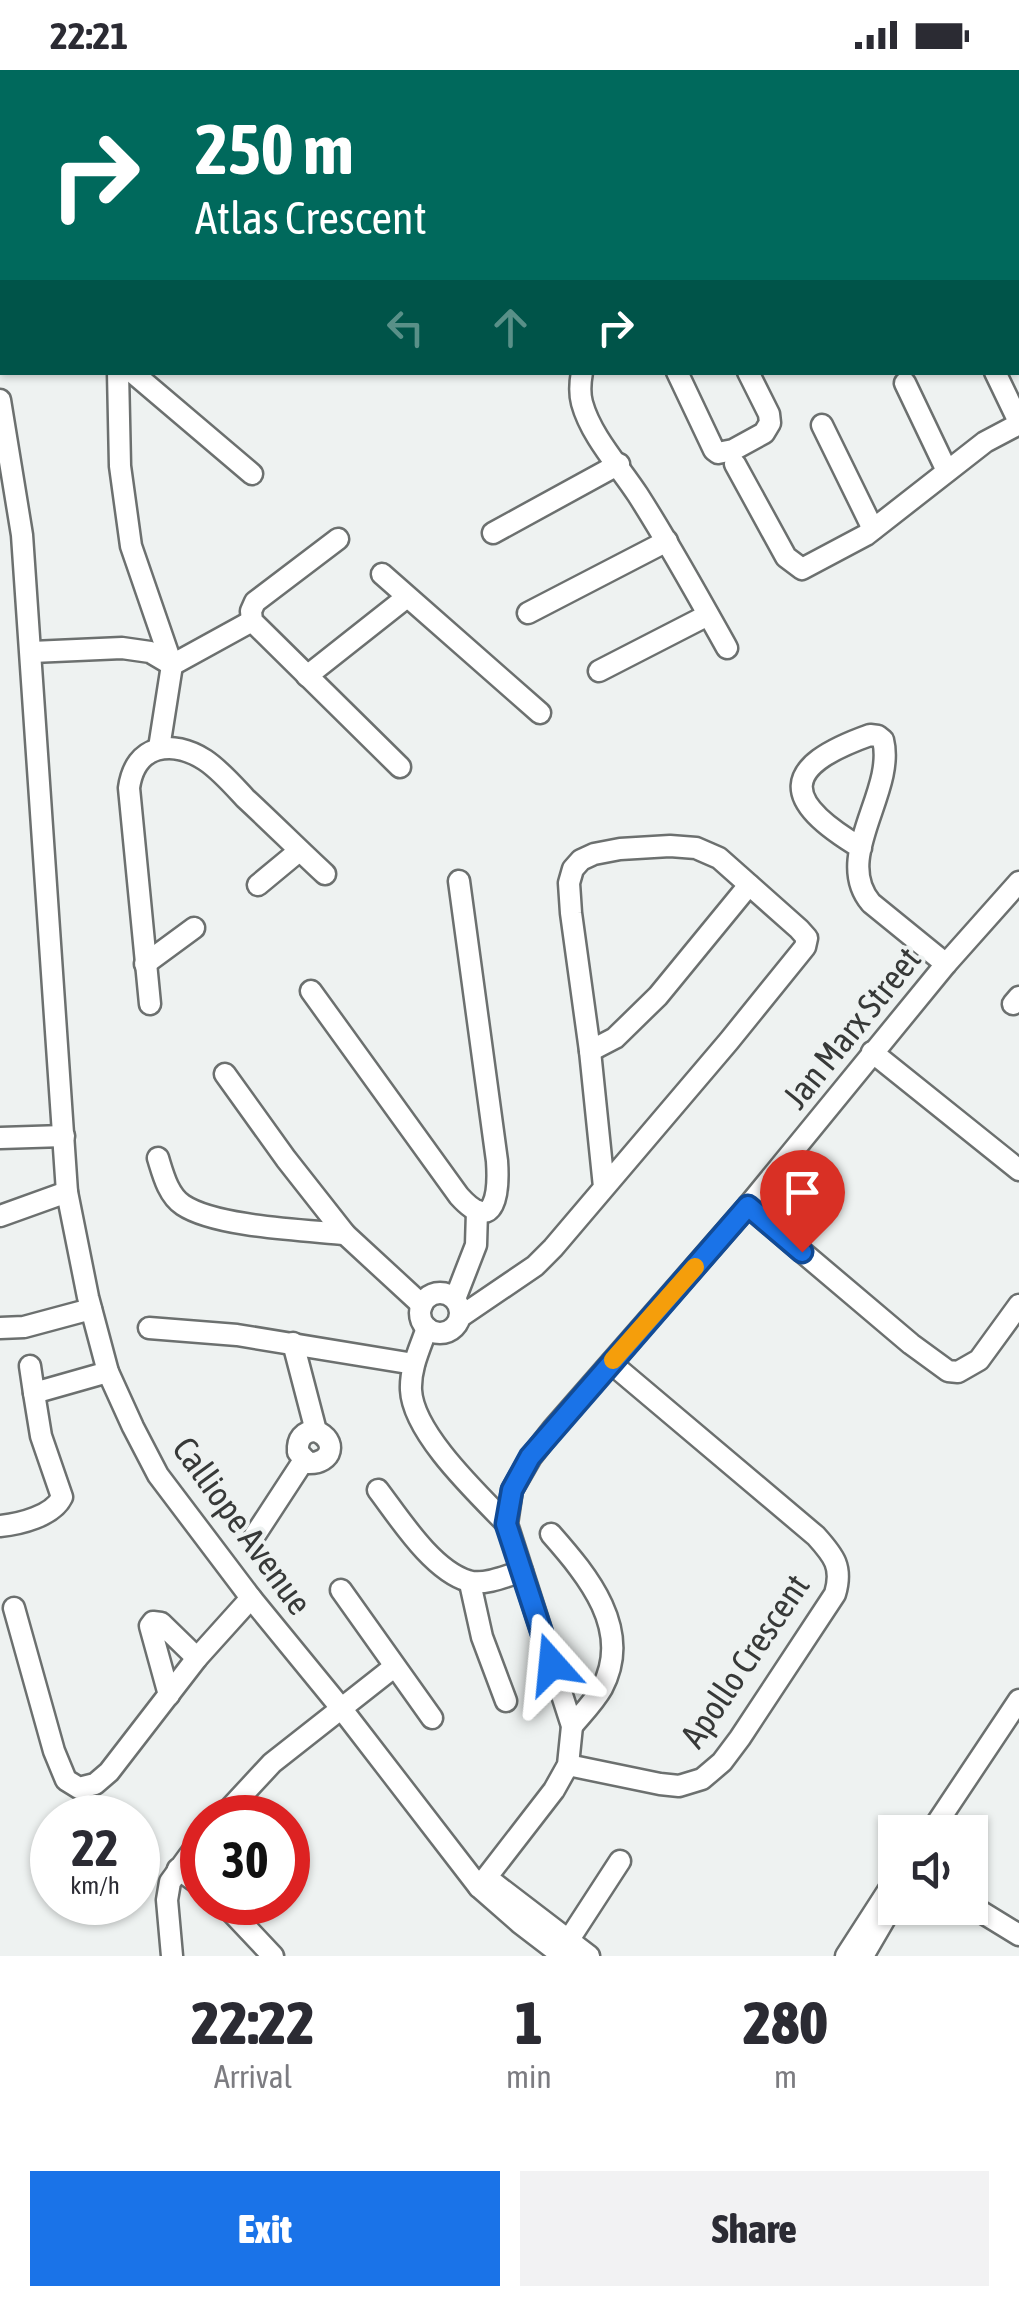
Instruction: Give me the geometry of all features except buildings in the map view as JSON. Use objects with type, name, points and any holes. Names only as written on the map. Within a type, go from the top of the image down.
[{"type":"street","points":[[118,375],[120,466],[132,546],[172,665],[159,748]]},
{"type":"street","points":[[136,375],[252,474]]},
{"type":"street","points":[[581,375],[582,402],[593,430],[667,541],[727,648]]},
{"type":"street","points":[[678,375],[718,453],[733,450],[764,433],[770,423],[750,375]]},
{"type":"street","points":[[736,464],[786,557],[802,569],[873,529],[984,442],[1019,423],[996,375]]},
{"type":"street","points":[[905,382],[947,471]]},
{"type":"street","name":"Calliope Avenue","points":[[0,400],[22,536],[32,652],[67,1192],[108,1372],[158,1475],[250,1598],[463,1865],[565,1949],[589,1956]]},
{"type":"street","points":[[822,425],[873,529]]},
{"type":"street","points":[[493,533],[618,464]]},
{"type":"street","points":[[338,538],[264,593],[255,602],[252,621],[400,767]]},
{"type":"street","points":[[528,614],[667,541]]},
{"type":"street","points":[[382,574],[540,713]]},
{"type":"street","points":[[307,676],[408,596]]},
{"type":"street","points":[[598,671],[708,615]]},
{"type":"street","points":[[172,665],[252,621]]},
{"type":"street","points":[[32,652],[122,648],[150,652],[172,665]]},
{"type":"street","points":[[860,848],[809,807],[801,787],[802,777],[815,761],[870,734],[878,736],[885,746],[880,783],[860,848],[862,892],[946,964]]},
{"type":"street","points":[[150,1004],[129,788],[133,768],[148,752],[159,748],[182,750],[210,763],[325,874]]},
{"type":"street","points":[[460,881],[499,1184],[492,1208],[476,1220],[468,1239],[453,1310],[443,1334],[431,1332],[420,1317],[422,1305],[431,1296],[453,1310],[473,1322],[496,1309],[517,1290],[730,1041],[808,941],[719,858],[696,848],[620,849],[594,854],[573,868],[569,883],[571,913],[604,1186]]},
{"type":"street","points":[[258,885],[299,851]]},
{"type":"street","points":[[590,1051],[615,1038],[648,1006],[749,884]]},
{"type":"street","name":"Jan Marx Street","points":[[506,1524],[512,1490],[530,1457],[748,1206],[946,964],[1016,891]]},
{"type":"street","points":[[144,964],[194,928]]},
{"type":"street","points":[[311,991],[476,1220]]},
{"type":"street","points":[[872,1052],[1019,1170]]},
{"type":"street","points":[[226,1074],[345,1234],[422,1305]]},
{"type":"street","points":[[0,1138],[64,1136]]},
{"type":"street","points":[[158,1158],[173,1194],[184,1206],[243,1224],[345,1234]]},
{"type":"street","points":[[0,1216],[67,1192]]},
{"type":"street","points":[[748,1206],[948,1371],[958,1372],[979,1360],[1019,1305]]},
{"type":"street","points":[[0,1328],[24,1327],[91,1309]]},
{"type":"street","points":[[149,1328],[237,1335],[414,1364]]},
{"type":"street","points":[[426,1328],[410,1387],[414,1409],[454,1468],[506,1524],[572,1726],[568,1765],[554,1790],[483,1882]]},
{"type":"street","points":[[255,1535],[304,1460],[319,1463],[330,1451],[328,1440],[316,1431],[293,1344]]},
{"type":"street","name":"Apollo Crescent","points":[[568,1765],[660,1784],[679,1786],[702,1780],[740,1738],[835,1594],[839,1580],[838,1567],[816,1536],[610,1363]]},
{"type":"street","points":[[0,1526],[41,1514],[61,1502],[40,1436],[30,1366]]},
{"type":"street","points":[[34,1393],[108,1372]]},
{"type":"street","points":[[378,1490],[433,1557],[470,1583],[522,1572]]},
{"type":"street","points":[[551,1534],[599,1595],[609,1623],[612,1648],[600,1691],[572,1726]]},
{"type":"street","points":[[470,1583],[482,1638],[506,1701]]},
{"type":"street","points":[[341,1590],[432,1718]]},
{"type":"street","points":[[14,1608],[54,1751],[66,1780],[88,1788],[101,1780],[197,1658],[250,1598]]},
{"type":"street","points":[[169,1695],[150,1626],[161,1623],[197,1658]]},
{"type":"street","points":[[242,1795],[272,1763],[394,1667]]},
{"type":"street","points":[[942,1815],[1019,1700]]},
{"type":"street","points":[[565,1949],[620,1861]]},
{"type":"street","points":[[172,1956],[167,1900],[170,1882],[180,1866]]},
{"type":"street","points":[[846,1956],[878,1906]]},
{"type":"street","points":[[988,1916],[1019,1935]]},
{"type":"street","points":[[244,1925],[274,1956]]},
{"type":"street","points":[[863,1956],[881,1925]]},
{"type":"slow traffic","points":[[613,1360],[695,1267]]},
{"type":"route","points":[[552,1664],[506,1524],[512,1490],[530,1457],[748,1206],[802,1252]]}]
